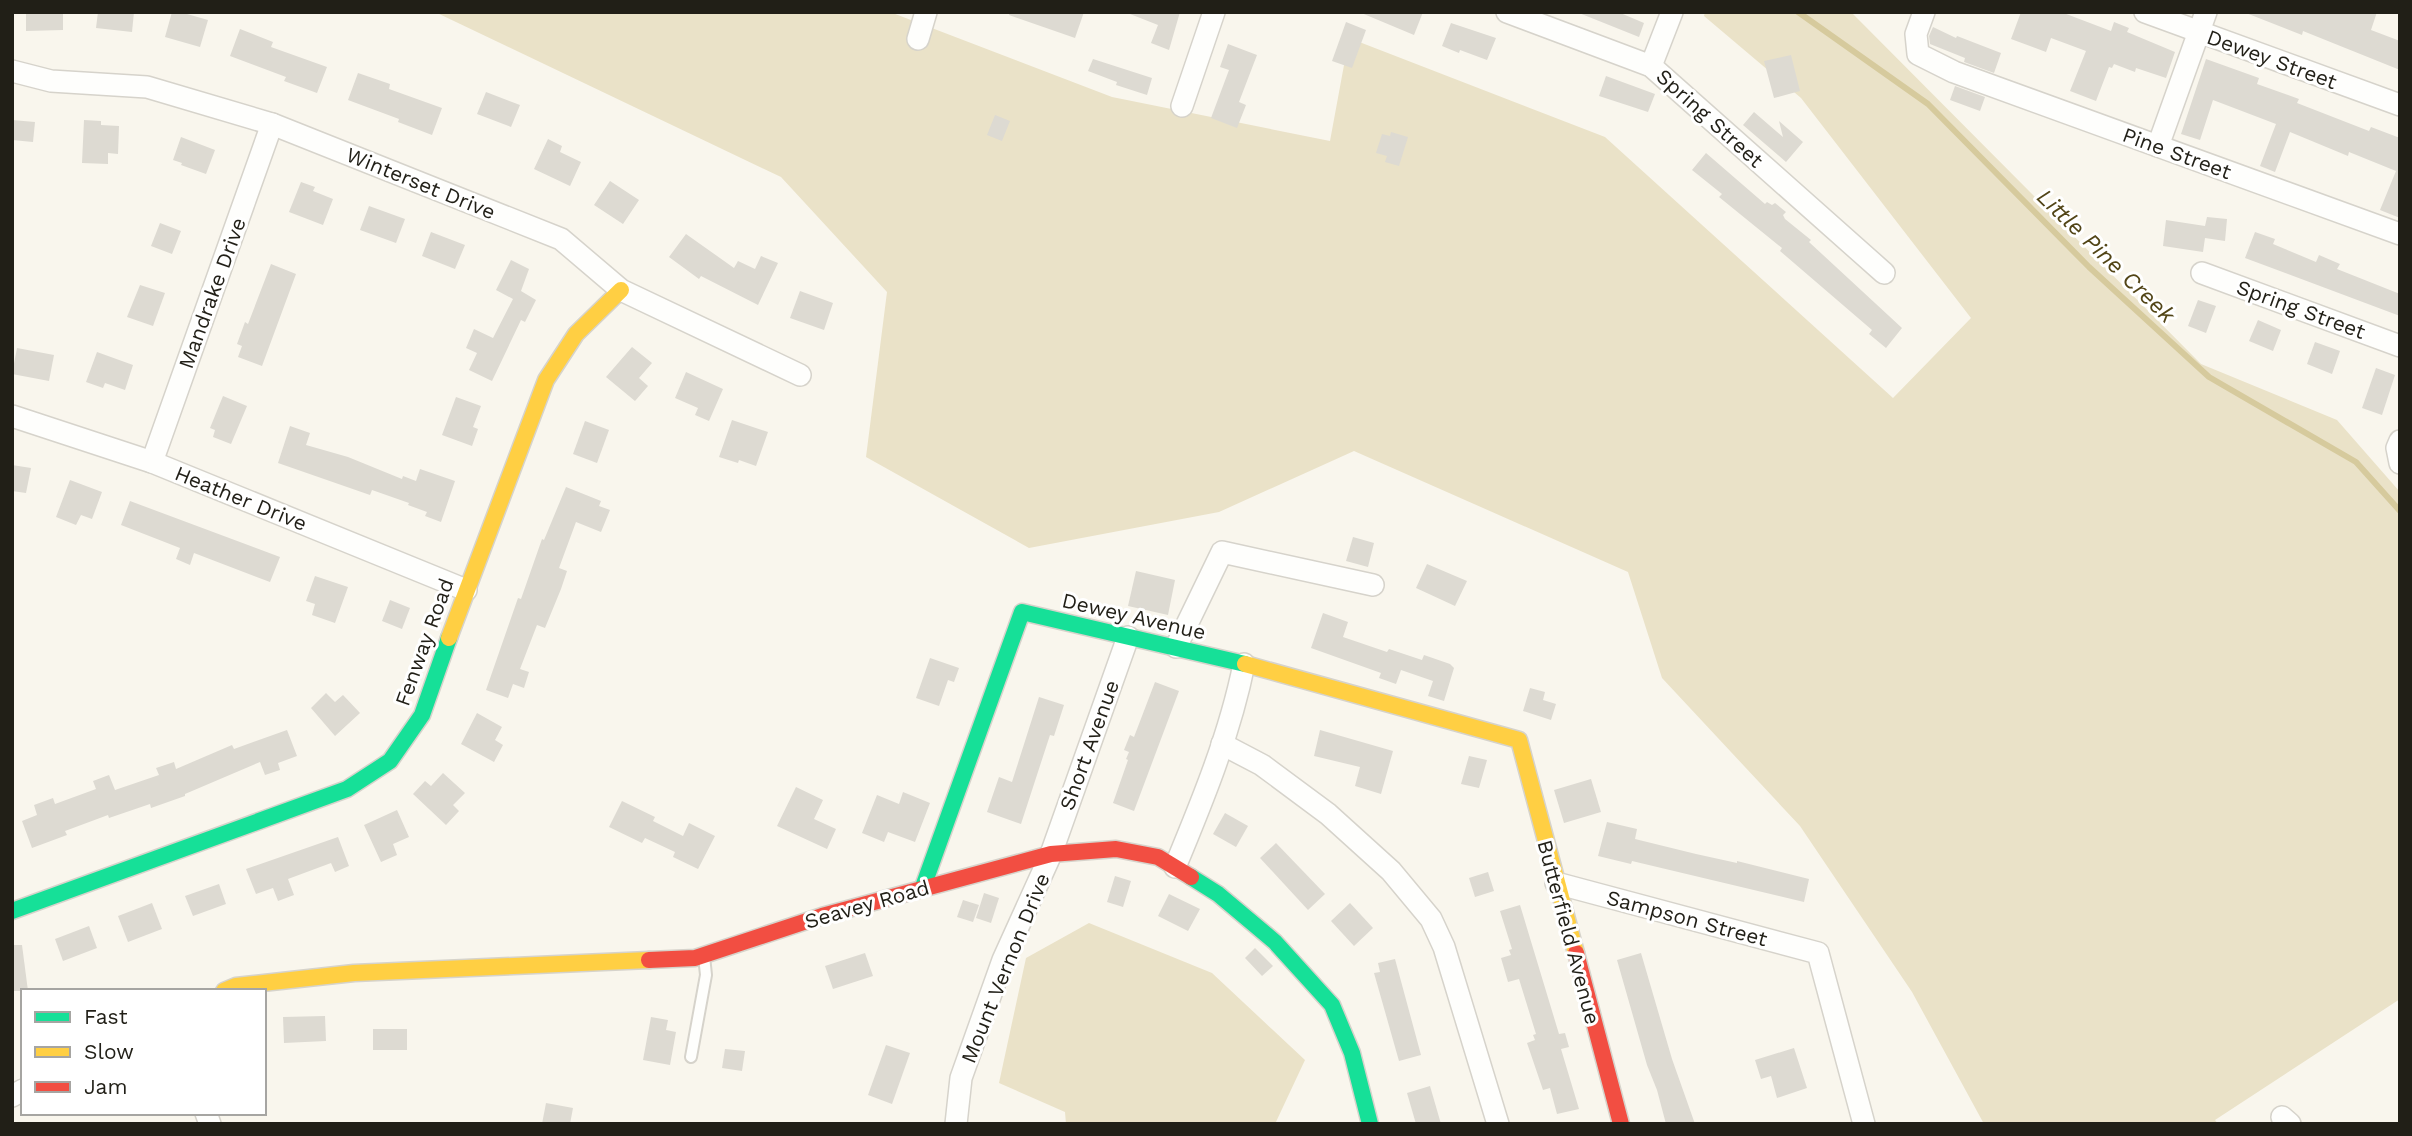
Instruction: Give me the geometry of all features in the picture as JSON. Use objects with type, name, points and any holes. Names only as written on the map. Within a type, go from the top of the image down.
[{"type":"street","points":[[918,39],[926,12]]},
{"type":"street","points":[[1182,106],[1214,12]]},
{"type":"street","name":"Spring Street","points":[[1507,12],[1651,66],[1884,273]]},
{"type":"street","points":[[1651,66],[1672,12]]},
{"type":"street","name":"Pine Street","points":[[1924,12],[1916,34],[1918,54],[1954,72],[2400,234]]},
{"type":"street","name":"Dewey Street","points":[[2145,12],[2202,22],[2400,105]]},
{"type":"street","points":[[2158,146],[2202,22]]},
{"type":"street","name":"Winterset Drive","points":[[12,71],[51,81],[147,87],[272,124],[561,239],[621,290],[800,375]]},
{"type":"street","name":"Mandrake Drive","points":[[152,462],[272,124]]},
{"type":"street","name":"Spring Street","points":[[2202,273],[2400,346]]},
{"type":"street","name":"Fenway Road","points":[[12,911],[347,789],[390,761],[422,715],[466,590],[546,380],[576,334],[621,290]]},
{"type":"street","name":"Heather Drive","points":[[12,416],[152,462],[466,590]]},
{"type":"street","points":[[2400,441],[2397,448],[2400,463]]},
{"type":"street","points":[[1176,647],[1222,552],[1373,585]]},
{"type":"street","name":"Dewey Avenue","points":[[923,887],[1022,612],[1244,664],[1518,740]]},
{"type":"street","name":"Short Avenue","points":[[1051,854],[1128,637]]},
{"type":"street","points":[[1175,867],[1222,744],[1244,664]]},
{"type":"street","name":"Butterfield Avenue","points":[[1518,740],[1621,1124]]},
{"type":"street","points":[[1222,744],[1262,765],[1328,814],[1391,871],[1431,919],[1444,947],[1498,1124]]},
{"type":"street","name":"Seavey Road","points":[[229,989],[236,986],[354,973],[695,958],[822,916],[923,887],[1051,854],[1116,849],[1158,857],[1218,894],[1275,942],[1332,1005],[1352,1053],[1370,1124]]},
{"type":"street","name":"Mount Vernon Drive","points":[[956,1124],[961,1078],[1003,960],[1051,854]]},
{"type":"street","name":"Sampson Street","points":[[1556,883],[1818,953],[1864,1124]]},
{"type":"lane","points":[[691,1057],[706,975],[704,955]]},
{"type":"shaded area","points":[[435,12],[890,12],[1112,97],[1330,141],[1349,38],[1605,137],[1893,398],[1971,318],[1801,98],[1704,16],[1705,12],[1851,12],[2201,364],[2337,420],[2400,492],[2400,999],[2215,1120],[2218,1124],[1984,1124],[1912,992],[1800,826],[1662,678],[1628,572],[1354,451],[1219,512],[1029,548],[866,457],[887,292],[781,177]]},
{"type":"shaded area","points":[[1089,923],[1212,973],[1305,1060],[1275,1124],[1066,1124],[1065,1112],[999,1083],[1026,958]]},
{"type":"building","points":[[26,12],[63,12],[63,30],[26,31]]},
{"type":"building","points":[[98,12],[134,12],[132,32],[96,28]]},
{"type":"building","points":[[172,12],[208,20],[200,47],[165,37]]},
{"type":"building","points":[[1010,12],[1084,12],[1075,38],[1009,15]]},
{"type":"building","points":[[1130,12],[1180,12],[1169,50],[1151,43],[1158,25]]},
{"type":"building","points":[[1359,12],[1423,12],[1414,35]]},
{"type":"building","points":[[1618,12],[1644,23],[1639,37],[1579,13]]},
{"type":"building","points":[[2021,12],[2061,12],[2111,31],[2114,22],[2129,28],[2127,32],[2175,52],[2166,78],[2136,68],[2135,72],[2114,64],[2112,68],[2109,67],[2096,101],[2070,91],[2086,51],[2051,38],[2046,52],[2011,39]]},
{"type":"building","points":[[2377,12],[2371,30],[2400,41],[2400,70],[2303,31],[2302,35],[2246,13]]},
{"type":"building","points":[[1346,22],[1366,30],[1352,68],[1332,61]]},
{"type":"building","points":[[1451,23],[1496,38],[1487,60],[1442,46]]},
{"type":"building","points":[[1933,27],[2001,53],[1994,73],[1964,62],[1965,58],[1930,44],[1929,36]]},
{"type":"building","points":[[240,29],[273,42],[271,47],[327,67],[317,93],[284,81],[286,77],[230,56]]},
{"type":"building","points":[[1228,44],[1257,55],[1239,102],[1246,105],[1237,128],[1211,118],[1229,70],[1220,67]]},
{"type":"building","points":[[1791,55],[1800,91],[1774,98],[1764,61]]},
{"type":"building","points":[[1093,59],[1152,78],[1147,95],[1116,85],[1117,82],[1088,71]]},
{"type":"building","points":[[2206,59],[2259,78],[2257,84],[2299,99],[2297,103],[2369,131],[2371,127],[2400,138],[2400,218],[2380,210],[2396,171],[2349,152],[2348,156],[2290,132],[2275,172],[2260,166],[2276,124],[2213,100],[2200,140],[2181,134]]},
{"type":"building","points":[[358,73],[390,84],[389,89],[442,108],[432,135],[348,100]]},
{"type":"building","points":[[1606,76],[1655,94],[1648,112],[1599,96]]},
{"type":"building","points":[[1955,86],[1985,97],[1980,111],[1950,100]]},
{"type":"building","points":[[486,92],[520,105],[511,127],[477,114]]},
{"type":"building","points":[[1754,112],[1783,137],[1779,121],[1803,142],[1786,162],[1743,125]]},
{"type":"building","points":[[995,115],[1010,121],[1002,141],[987,135]]},
{"type":"building","points":[[12,120],[35,122],[33,142],[12,140]]},
{"type":"building","points":[[84,120],[119,126],[118,154],[108,153],[108,164],[82,163]]},
{"type":"building","points":[[1391,132],[1408,137],[1399,166],[1385,162],[1387,156],[1376,153],[1382,134],[1390,136]]},
{"type":"building","points":[[181,137],[215,150],[206,174],[173,160]]},
{"type":"building","points":[[548,139],[562,146],[560,152],[581,162],[570,186],[534,169]]},
{"type":"building","points":[[1706,153],[1765,204],[1775,203],[1786,212],[1783,215],[1785,219],[1811,240],[1809,242],[1902,328],[1886,348],[1869,334],[1872,330],[1780,251],[1782,248],[1719,197],[1722,194],[1692,170]]},
{"type":"building","points":[[610,181],[639,200],[623,224],[594,205]]},
{"type":"building","points":[[301,182],[315,187],[313,191],[333,199],[323,225],[289,212]]},
{"type":"building","points":[[369,206],[405,219],[396,243],[360,230]]},
{"type":"building","points":[[2207,217],[2227,219],[2225,241],[2205,238],[2203,252],[2163,246],[2166,220],[2205,226]]},
{"type":"building","points":[[160,223],[181,231],[172,254],[151,246]]},
{"type":"building","points":[[431,232],[465,245],[455,269],[422,256]]},
{"type":"building","points":[[2255,232],[2275,239],[2273,244],[2316,262],[2319,255],[2340,264],[2337,269],[2400,294],[2400,316],[2245,258]]},
{"type":"building","points":[[686,234],[734,268],[738,261],[755,269],[761,256],[778,263],[758,305],[701,276],[699,279],[669,257]]},
{"type":"building","points":[[511,260],[529,269],[521,291],[536,300],[525,322],[521,320],[492,381],[469,370],[477,353],[466,348],[474,329],[493,338],[513,299],[496,290]]},
{"type":"building","points":[[271,264],[296,274],[262,366],[238,357],[242,346],[237,344],[245,322],[248,324]]},
{"type":"building","points":[[140,285],[165,293],[153,326],[127,317]]},
{"type":"building","points":[[800,291],[833,303],[824,330],[790,318]]},
{"type":"building","points":[[2198,300],[2216,306],[2206,333],[2188,326]]},
{"type":"building","points":[[2258,320],[2281,330],[2273,351],[2249,341]]},
{"type":"building","points":[[2315,342],[2340,351],[2332,374],[2307,364]]},
{"type":"building","points":[[632,347],[652,363],[639,378],[648,386],[635,401],[606,377]]},
{"type":"building","points":[[17,348],[54,355],[49,381],[12,374]]},
{"type":"building","points":[[97,352],[133,365],[125,390],[105,383],[103,388],[86,382]]},
{"type":"building","points":[[2376,368],[2395,375],[2382,415],[2362,408]]},
{"type":"building","points":[[686,372],[723,389],[709,421],[695,415],[698,408],[675,398]]},
{"type":"building","points":[[223,396],[247,406],[231,444],[213,437],[215,430],[210,428]]},
{"type":"building","points":[[456,397],[481,406],[473,427],[478,429],[472,446],[442,435]]},
{"type":"building","points":[[732,420],[768,432],[756,466],[719,457]]},
{"type":"building","points":[[585,421],[609,430],[597,463],[573,454]]},
{"type":"building","points":[[290,426],[310,433],[306,445],[348,457],[402,479],[403,476],[416,481],[420,469],[455,481],[441,522],[425,516],[427,512],[408,505],[409,503],[372,490],[370,495],[278,463]]},
{"type":"building","points":[[12,465],[31,468],[26,493],[12,491]]},
{"type":"building","points":[[70,480],[102,492],[92,519],[81,515],[76,525],[56,517]]},
{"type":"building","points":[[566,487],[601,501],[599,506],[610,510],[601,532],[576,522],[559,568],[567,571],[561,589],[545,628],[537,625],[520,669],[529,672],[524,688],[513,684],[508,698],[486,690],[518,598],[521,599],[542,539],[544,540]]},
{"type":"building","points":[[130,501],[280,557],[270,582],[194,553],[190,565],[176,559],[180,548],[121,525]]},
{"type":"building","points":[[1353,537],[1374,543],[1368,567],[1346,561]]},
{"type":"building","points":[[1427,564],[1467,581],[1455,606],[1416,588]]},
{"type":"building","points":[[1136,571],[1175,580],[1168,615],[1128,606]]},
{"type":"building","points":[[315,576],[348,587],[335,623],[312,615],[315,604],[306,601]]},
{"type":"building","points":[[390,600],[410,608],[402,629],[382,621]]},
{"type":"building","points":[[1323,613],[1348,622],[1343,637],[1387,652],[1389,649],[1422,660],[1424,655],[1450,664],[1454,668],[1444,701],[1428,696],[1433,681],[1401,670],[1396,684],[1379,678],[1381,673],[1311,648]]},
{"type":"building","points":[[930,658],[959,668],[954,682],[948,680],[939,706],[916,698]]},
{"type":"building","points":[[1155,682],[1179,691],[1134,811],[1113,803],[1128,760],[1126,759],[1129,752],[1124,750],[1130,735],[1134,737]]},
{"type":"building","points":[[1530,688],[1545,692],[1543,700],[1556,704],[1551,720],[1523,711]]},
{"type":"building","points":[[326,693],[335,702],[343,695],[360,713],[335,736],[311,708]]},
{"type":"building","points":[[1039,697],[1064,705],[1054,736],[1050,735],[1021,824],[987,812],[999,777],[1012,782]]},
{"type":"building","points":[[477,713],[502,727],[495,740],[503,745],[494,762],[461,744]]},
{"type":"building","points":[[287,730],[297,756],[278,763],[280,770],[265,775],[260,762],[185,796],[151,808],[150,804],[109,818],[108,815],[65,831],[67,835],[32,848],[22,821],[37,815],[34,805],[53,798],[55,804],[96,789],[93,781],[109,775],[115,790],[159,775],[156,768],[174,762],[176,769],[232,745],[234,749]]},
{"type":"building","points":[[1320,730],[1393,751],[1381,794],[1355,786],[1360,767],[1314,756]]},
{"type":"building","points":[[1469,756],[1487,760],[1479,788],[1461,784]]},
{"type":"building","points":[[443,773],[465,793],[453,805],[459,811],[446,825],[413,794],[425,781],[431,786]]},
{"type":"building","points":[[1591,779],[1601,812],[1564,823],[1554,790]]},
{"type":"building","points":[[796,787],[823,800],[814,819],[836,829],[827,849],[777,826]]},
{"type":"building","points":[[903,792],[930,803],[915,842],[888,832],[884,842],[862,833],[877,795],[899,804]]},
{"type":"building","points":[[622,801],[655,817],[653,821],[683,836],[689,823],[715,836],[698,869],[673,857],[675,852],[645,838],[642,843],[609,827]]},
{"type":"building","points":[[397,810],[409,837],[393,844],[397,855],[381,862],[364,825]]},
{"type":"building","points":[[1225,813],[1248,826],[1236,847],[1213,834]]},
{"type":"building","points":[[1607,822],[1637,829],[1635,839],[1809,879],[1804,902],[1632,861],[1631,864],[1598,856]]},
{"type":"building","points":[[338,837],[349,866],[335,872],[331,863],[288,879],[294,895],[278,901],[273,888],[256,894],[246,869]]},
{"type":"building","points":[[1276,843],[1325,894],[1308,910],[1260,858]]},
{"type":"building","points":[[1488,872],[1494,891],[1475,897],[1469,878]]},
{"type":"building","points":[[1115,876],[1131,881],[1123,907],[1107,902]]},
{"type":"building","points":[[219,884],[226,904],[193,916],[185,896]]},
{"type":"building","points":[[984,893],[999,898],[991,923],[976,918]]},
{"type":"building","points":[[1169,894],[1200,909],[1188,931],[1158,916]]},
{"type":"building","points":[[963,900],[979,905],[973,922],[957,917]]},
{"type":"building","points":[[152,903],[162,929],[128,942],[118,916]]},
{"type":"building","points":[[1350,903],[1373,928],[1354,946],[1331,921]]},
{"type":"building","points":[[1520,905],[1559,1034],[1565,1033],[1569,1047],[1561,1049],[1579,1109],[1557,1114],[1550,1088],[1543,1090],[1527,1043],[1535,1040],[1533,1035],[1536,1034],[1519,979],[1508,982],[1501,958],[1511,955],[1509,950],[1512,949],[1500,911]]},
{"type":"building","points":[[89,926],[97,948],[63,961],[55,939]]},
{"type":"building","points":[[12,945],[22,945],[28,989],[12,991]]},
{"type":"building","points":[[1255,948],[1273,966],[1262,976],[1245,958]]},
{"type":"building","points":[[865,953],[873,976],[833,989],[825,966]]},
{"type":"building","points":[[1641,953],[1672,1059],[1695,1124],[1666,1124],[1647,1065],[1617,960]]},
{"type":"building","points":[[1395,959],[1421,1055],[1399,1061],[1374,973],[1380,972],[1378,963]]},
{"type":"building","points":[[325,1016],[326,1041],[284,1043],[283,1017]]},
{"type":"building","points":[[651,1017],[668,1020],[666,1030],[676,1032],[670,1065],[643,1060]]},
{"type":"building","points":[[373,1029],[407,1029],[407,1050],[373,1050]]},
{"type":"building","points":[[886,1045],[910,1053],[892,1104],[868,1095]]},
{"type":"building","points":[[1794,1048],[1807,1088],[1777,1098],[1771,1076],[1761,1079],[1755,1060]]},
{"type":"building","points":[[725,1049],[745,1051],[742,1071],[722,1068]]},
{"type":"building","points":[[1430,1086],[1441,1124],[1416,1124],[1407,1093]]},
{"type":"building","points":[[546,1103],[573,1108],[570,1124],[542,1124]]},
{"type":"waterway","name":"Little Pine Creek","points":[[1798,12],[1928,104],[2089,267],[2209,377],[2356,462],[2400,511]]},
{"type":"traffic: fast","points":[[923,887],[1022,612],[1245,664]]},
{"type":"traffic: fast","points":[[12,911],[347,789],[390,761],[422,715],[449,638]]},
{"type":"traffic: fast","points":[[1191,877],[1218,894],[1275,942],[1332,1005],[1352,1053],[1370,1124]]},
{"type":"traffic: slow","points":[[449,638],[546,380],[576,334],[621,290]]},
{"type":"traffic: slow","points":[[1245,664],[1519,740],[1576,953]]},
{"type":"traffic: slow","points":[[229,989],[354,973],[649,960]]},
{"type":"traffic: jam","points":[[649,960],[695,958],[822,916],[1051,854],[1116,849],[1158,857],[1191,877]]},
{"type":"traffic: jam","points":[[1576,953],[1621,1124]]}]
